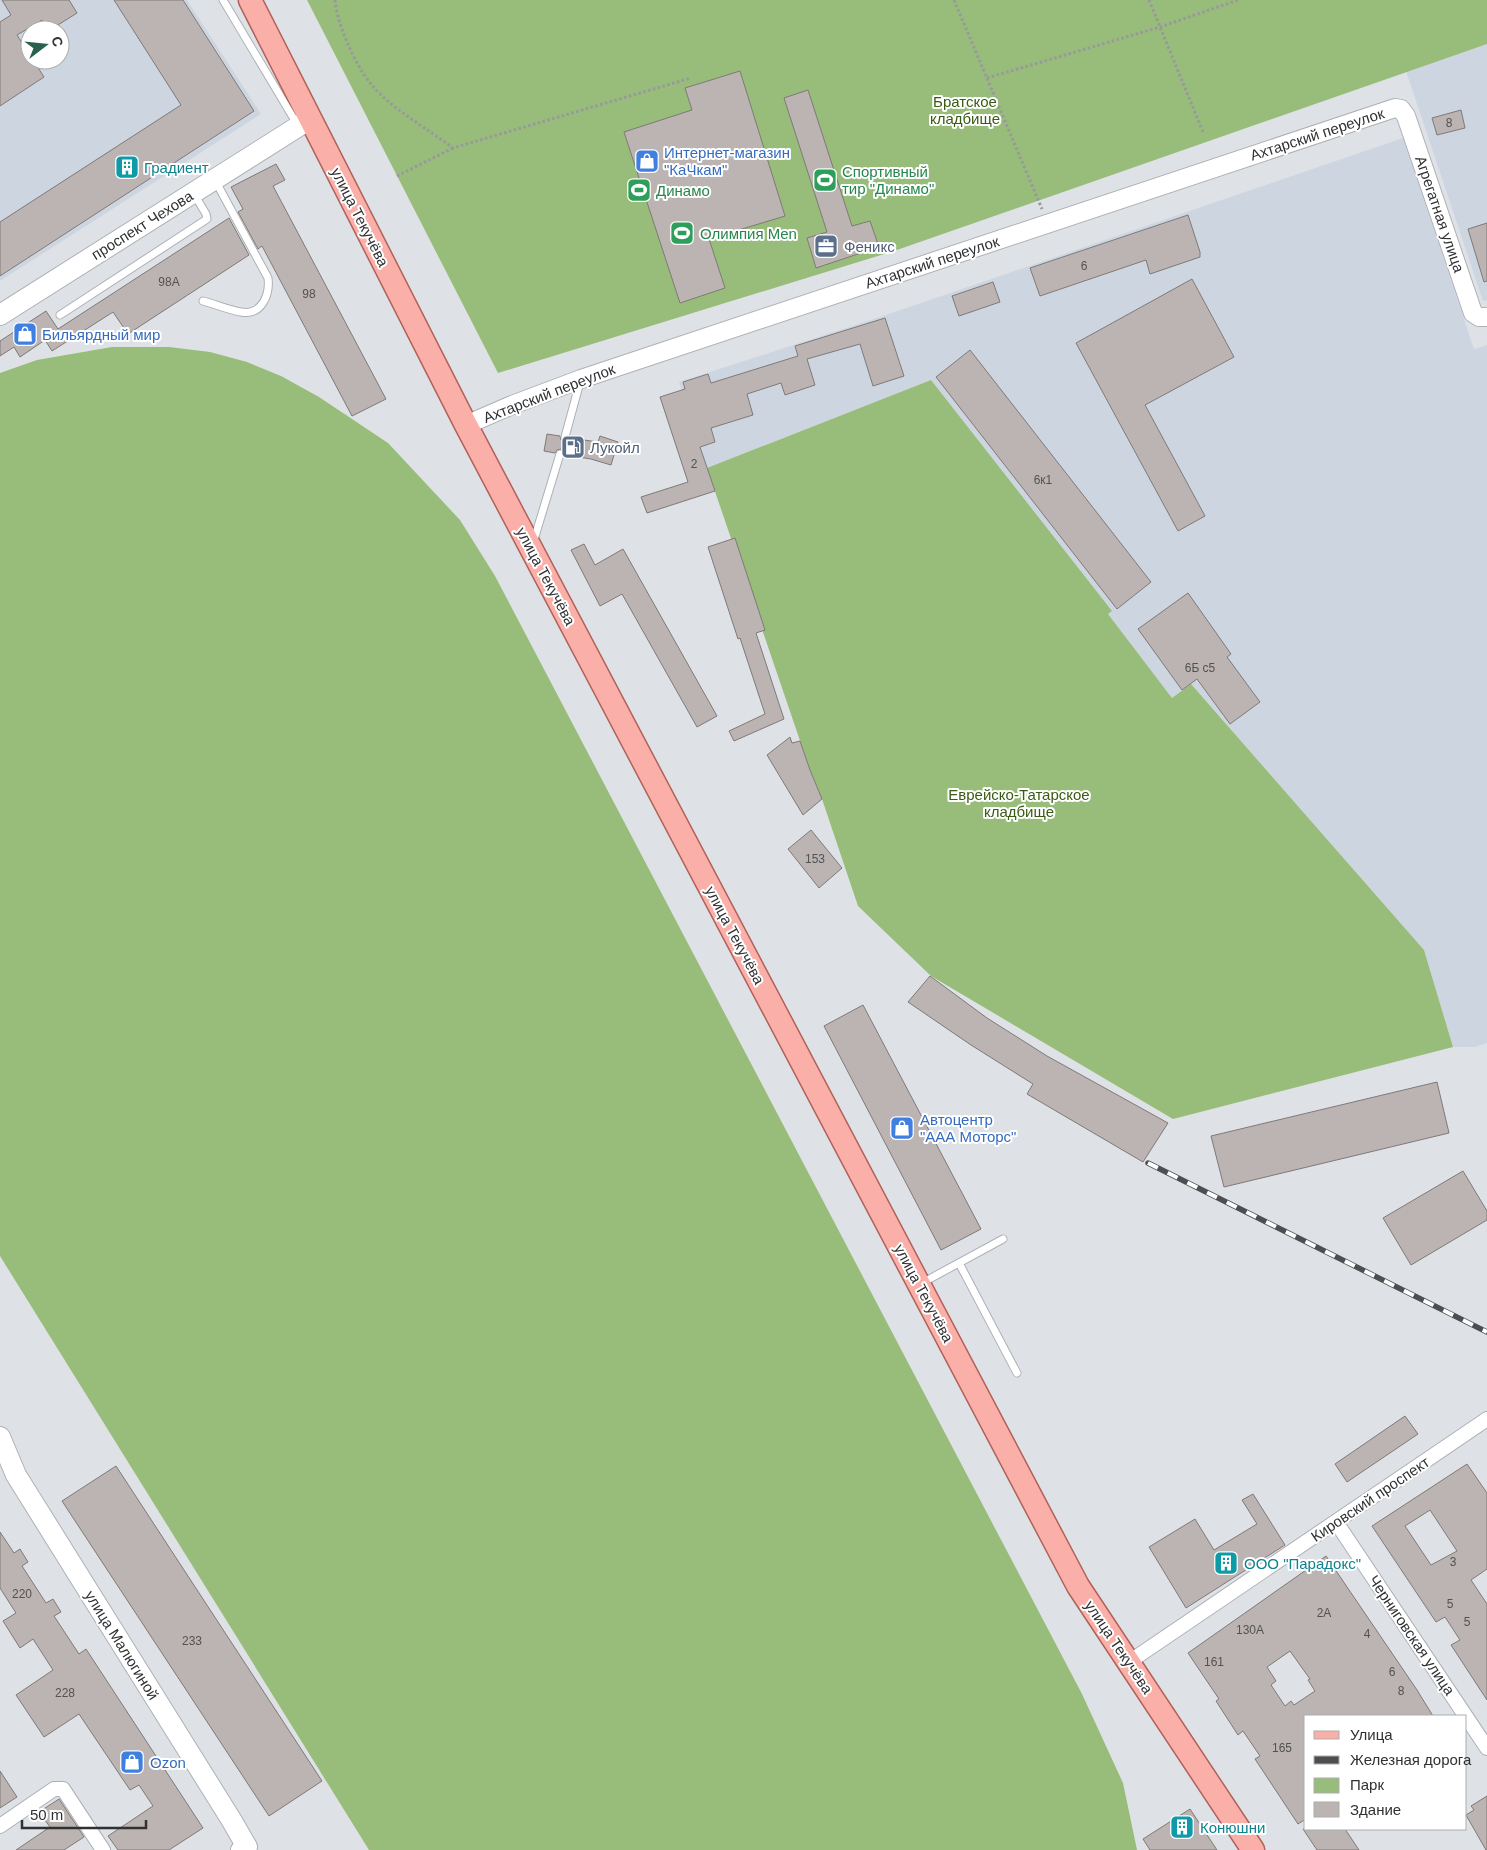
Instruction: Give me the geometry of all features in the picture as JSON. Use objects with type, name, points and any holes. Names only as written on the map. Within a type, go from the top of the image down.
[{"type":"main road","name":"улица Текучёва","points":[[250,0],[304,123],[466,424],[1078,1586],[1253,1850]]},
{"type":"main road","name":"проспект Чехова","points":[[0,315],[304,123]]},
{"type":"main road","name":"улица Малюгиной","points":[[1,1444],[16,1475],[246,1849]]},
{"type":"street","name":"Ахтарский переулок","points":[[466,424],[581,379],[1394,108],[1401,109]]},
{"type":"street","name":"Агрегатная улица","points":[[1401,109],[1406,116],[1473,313],[1483,317]]},
{"type":"street","name":"Кировский проспект","points":[[1129,1662],[1487,1420]]},
{"type":"street","name":"Черниговская улица","points":[[1336,1522],[1465,1715]]},
{"type":"street","name":"Черниговская улица","points":[[1467,1718],[1487,1748]]},
{"type":"street","points":[[0,1826],[54,1789],[63,1789],[103,1850]]},
{"type":"lane","points":[[223,0],[304,123]]},
{"type":"lane","points":[[203,301],[242,313],[253,311],[261,306],[269,289],[268,278],[215,179]]},
{"type":"lane","points":[[60,315],[207,219],[193,193]]},
{"type":"lane","points":[[565,437],[581,379]]},
{"type":"lane","points":[[531,548],[560,454]]},
{"type":"lane","points":[[919,1284],[1002,1239]]},
{"type":"lane","points":[[959,1263],[1017,1373]]},
{"type":"path","points":[[335,0],[336,12],[344,36],[370,84],[393,105],[453,148]]},
{"type":"path","points":[[954,0],[1048,224]]},
{"type":"path","points":[[1149,0],[1203,132]]},
{"type":"path","points":[[986,78],[1160,27],[1238,0]]},
{"type":"path","points":[[397,176],[453,148],[691,78]]},
{"type":"shaded area","points":[[0,0],[187,0],[261,114],[0,281]]},
{"type":"shaded area","points":[[1487,44],[1487,300],[1483,301],[1406,71]]},
{"type":"shaded area","points":[[1403,138],[1474,349],[1487,345],[1487,1043],[1475,1047],[1453,1047],[1424,950],[1191,684],[1172,698],[1108,614],[1112,611],[931,380],[707,468],[679,382],[886,315]]},
{"type":"green space","name":"Братское кладбище","points":[[307,0],[1487,0],[1487,44],[894,251],[498,373]]},
{"type":"green space","points":[[112,347],[169,347],[210,352],[247,362],[281,376],[319,397],[388,443],[460,520],[495,576],[1082,1694],[1123,1783],[1137,1850],[369,1850],[0,1256],[0,373],[37,360]]},
{"type":"green space","name":"Еврейско-Татарское кладбище","points":[[931,380],[1112,611],[1108,614],[1172,698],[1191,684],[1424,950],[1453,1047],[1173,1119],[931,976],[858,906],[707,468]]},
{"type":"building","points":[[2,0],[69,0],[77,13],[66,20],[20,20],[20,33],[17,35],[20,40],[20,70],[39,70],[44,77],[0,106],[0,22],[11,15]]},
{"type":"building","name":"Градиент","points":[[114,0],[183,0],[254,111],[0,276],[0,222],[181,105]]},
{"type":"building","points":[[740,71],[785,216],[709,239],[725,288],[680,303],[624,132],[692,110],[685,88]]},
{"type":"building","points":[[808,90],[852,226],[870,221],[879,247],[816,268],[807,238],[827,232],[784,98]]},
{"type":"building","points":[[1461,110],[1465,128],[1437,135],[1432,118]]},
{"type":"building","points":[[276,164],[285,180],[273,186],[386,399],[352,416],[262,246],[258,249],[238,212],[243,209],[231,187]]},
{"type":"building","points":[[1188,215],[1200,257],[1150,274],[1146,260],[1040,296],[1030,268]]},
{"type":"building","points":[[229,218],[249,255],[128,334],[113,312],[52,351],[45,340],[20,357],[14,347],[0,356],[0,341],[46,311],[58,329]]},
{"type":"building","points":[[1487,223],[1487,281],[1484,282],[1468,229]]},
{"type":"building","points":[[1192,279],[1234,357],[1145,405],[1205,516],[1178,531],[1076,343]]},
{"type":"building","points":[[993,282],[1000,302],[959,316],[952,296]]},
{"type":"building","points":[[885,318],[904,376],[873,386],[860,344],[807,359],[815,385],[785,395],[781,383],[747,394],[753,415],[711,428],[715,442],[700,447],[715,491],[647,513],[641,497],[688,482],[660,397],[685,389],[683,382],[708,374],[711,383],[798,356],[795,346]]},
{"type":"building","points":[[970,350],[1151,582],[1117,609],[936,377]]},
{"type":"building","name":"Лукойл","points":[[547,434],[560,436],[564,442],[570,438],[598,442],[600,436],[618,442],[611,465],[591,459],[565,455],[561,449],[555,453],[544,451]]},
{"type":"building","points":[[735,538],[765,630],[756,633],[784,719],[734,741],[729,731],[765,714],[708,547]]},
{"type":"building","points":[[584,544],[595,565],[623,549],[717,716],[697,727],[622,594],[600,606],[571,550]]},
{"type":"building","points":[[1188,593],[1231,654],[1227,657],[1260,702],[1230,724],[1197,679],[1182,690],[1138,629]]},
{"type":"building","points":[[790,737],[792,743],[800,741],[822,799],[803,815],[767,755]]},
{"type":"building","points":[[811,830],[842,868],[819,888],[788,849]]},
{"type":"building","points":[[930,976],[987,1018],[1047,1056],[1168,1123],[1143,1162],[1027,1094],[1033,1084],[908,1002]]},
{"type":"building","name":"Автоцентр \"ААА Моторс\"","points":[[863,1005],[981,1229],[941,1250],[824,1026]]},
{"type":"building","points":[[1437,1082],[1449,1133],[1224,1187],[1211,1136]]},
{"type":"building","points":[[1463,1171],[1487,1211],[1487,1220],[1411,1265],[1383,1218]]},
{"type":"building","points":[[1405,1416],[1418,1434],[1347,1482],[1335,1464]]},
{"type":"building","points":[[1467,1464],[1487,1493],[1487,1569],[1471,1580],[1487,1604],[1487,1700],[1451,1645],[1460,1640],[1445,1617],[1436,1622],[1372,1526]],"holes":[[[1430,1510],[1457,1551],[1431,1565],[1405,1526]]]},
{"type":"building","points":[[116,1466],[322,1781],[269,1816],[62,1501]]},
{"type":"building","name":"ООО \"Парадокс\"","points":[[1253,1494],[1285,1545],[1186,1608],[1149,1547],[1195,1519],[1214,1550],[1257,1524],[1242,1500]]},
{"type":"building","points":[[0,1532],[14,1553],[20,1549],[28,1562],[22,1566],[46,1603],[53,1599],[61,1612],[54,1616],[79,1654],[86,1649],[203,1828],[169,1850],[118,1850],[108,1836],[153,1806],[139,1785],[130,1790],[79,1714],[44,1737],[16,1695],[53,1670],[33,1639],[20,1648],[3,1621],[16,1613],[0,1588]]},
{"type":"building","points":[[1326,1556],[1432,1715],[1304,1715],[1304,1820],[1298,1824],[1255,1759],[1260,1756],[1243,1731],[1238,1735],[1216,1701],[1219,1699],[1188,1653]],"holes":[[[1290,1651],[1310,1679],[1308,1680],[1315,1691],[1294,1705],[1291,1701],[1285,1706],[1271,1685],[1276,1681],[1267,1667]]]},
{"type":"building","points":[[0,1771],[17,1797],[0,1808]]},
{"type":"building","points":[[1487,1796],[1487,1850],[1467,1817],[1467,1814],[1474,1810],[1471,1806]]},
{"type":"building","points":[[59,1799],[84,1837],[64,1850],[16,1850],[50,1827],[39,1812]]},
{"type":"building","name":"Конюшни","points":[[1190,1809],[1217,1850],[1150,1850],[1143,1839]]},
{"type":"building","points":[[1303,1829],[1346,1830],[1359,1850],[1317,1850]]},
{"type":"railway","points":[[1148,1163],[1487,1332]]},
{"type":"place","name":"Интернет-магазин \"КаЧкам\"","points":[[647,161]]},
{"type":"place","name":"Градиент","points":[[127,167]]},
{"type":"place","name":"Спортивный тир \"Динамо\"","points":[[825,180]]},
{"type":"place","name":"Динамо","points":[[639,190]]},
{"type":"place","name":"Олимпия Men","points":[[682,233]]},
{"type":"place","name":"Феникс","points":[[826,246]]},
{"type":"place","name":"Бильярдный мир","points":[[25,334]]},
{"type":"place","name":"Лукойл","points":[[573,447]]},
{"type":"place","name":"Автоцентр \"ААА Моторс\"","points":[[902,1128]]},
{"type":"place","name":"ООО \"Парадокс\"","points":[[1226,1563]]},
{"type":"place","name":"Ozon","points":[[132,1762]]},
{"type":"place","name":"Конюшни","points":[[1182,1827]]}]
